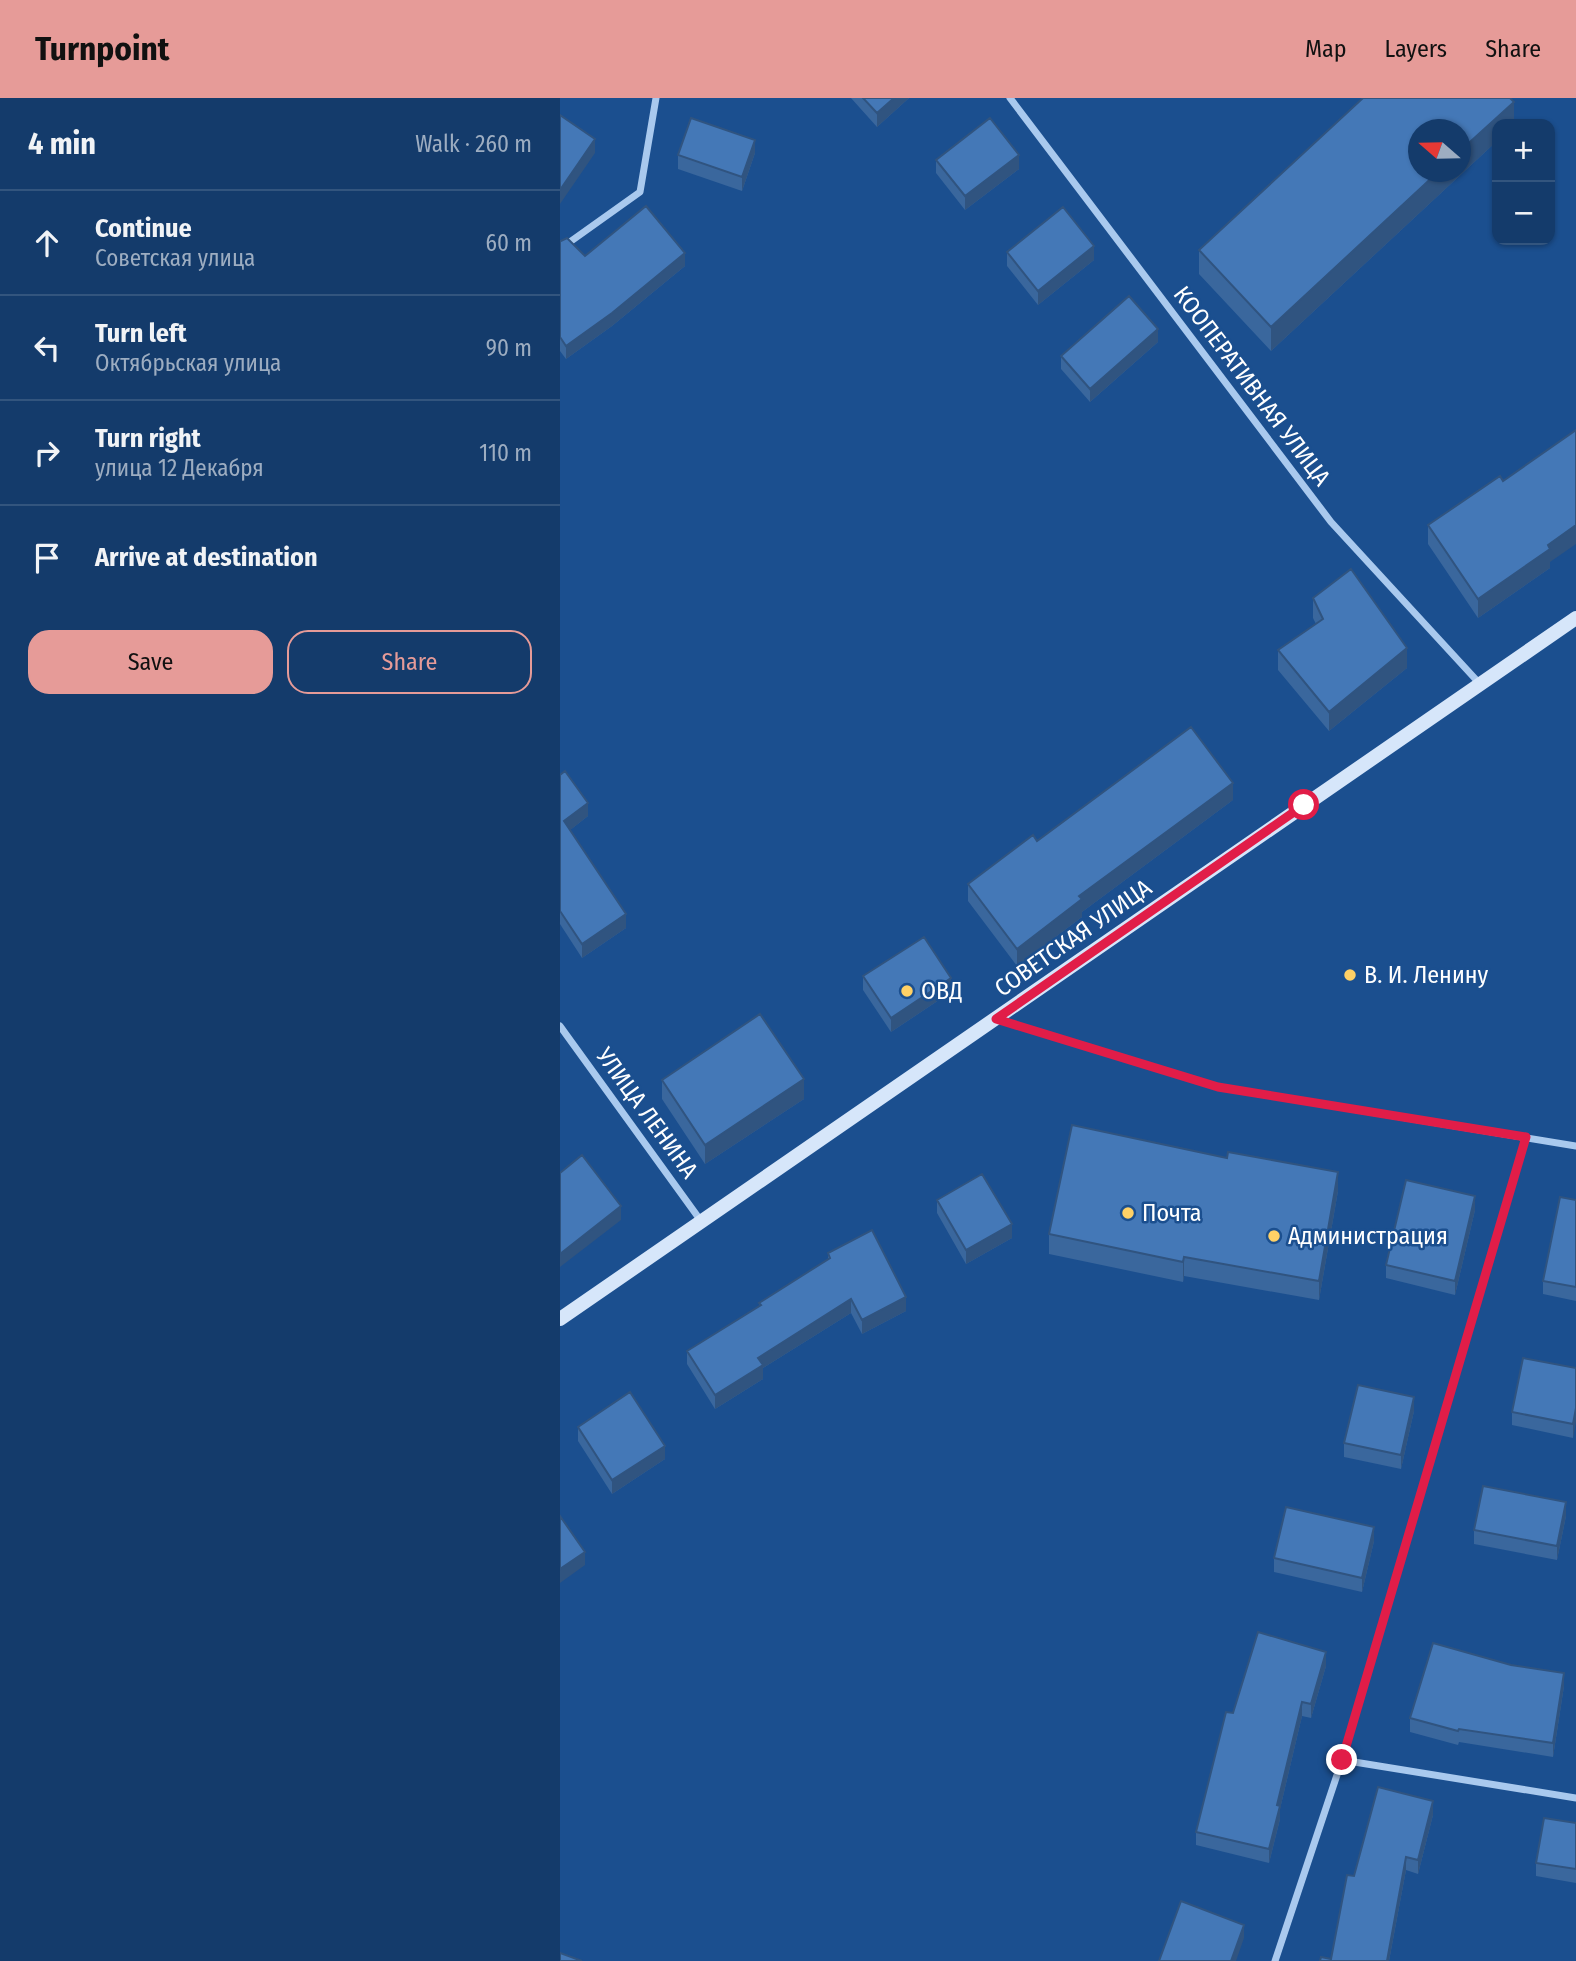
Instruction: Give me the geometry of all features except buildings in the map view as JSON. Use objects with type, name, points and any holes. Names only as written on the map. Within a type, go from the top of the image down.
[{"type":"street","points":[[560,249],[640,192],[656,98]]},
{"type":"street","name":"КООПЕРАТИВНАЯ УЛИЦА","points":[[1010,98],[1331,522],[1480,684]]},
{"type":"street","name":"СОВЕТСКАЯ УЛИЦА","points":[[560,1319],[1576,618]]},
{"type":"street","points":[[996,1019],[1218,1087],[1576,1146]]},
{"type":"street","name":"УЛИЦА ЛЕНИНА","points":[[560,1026],[702,1222]]},
{"type":"street","points":[[1275,1961],[1342,1760],[1526,1137]]},
{"type":"street","points":[[1342,1760],[1576,1798]]},
{"type":"place","name":"В. И. Ленину","points":[[1350,975]]},
{"type":"place","name":"ОВД","points":[[907,991]]},
{"type":"place","name":"Почта","points":[[1128,1213]]},
{"type":"place","name":"Администрация","points":[[1274,1236]]},
{"type":"route","points":[[1304,805],[996,1019],[1218,1087],[1526,1137],[1342,1760]]}]
